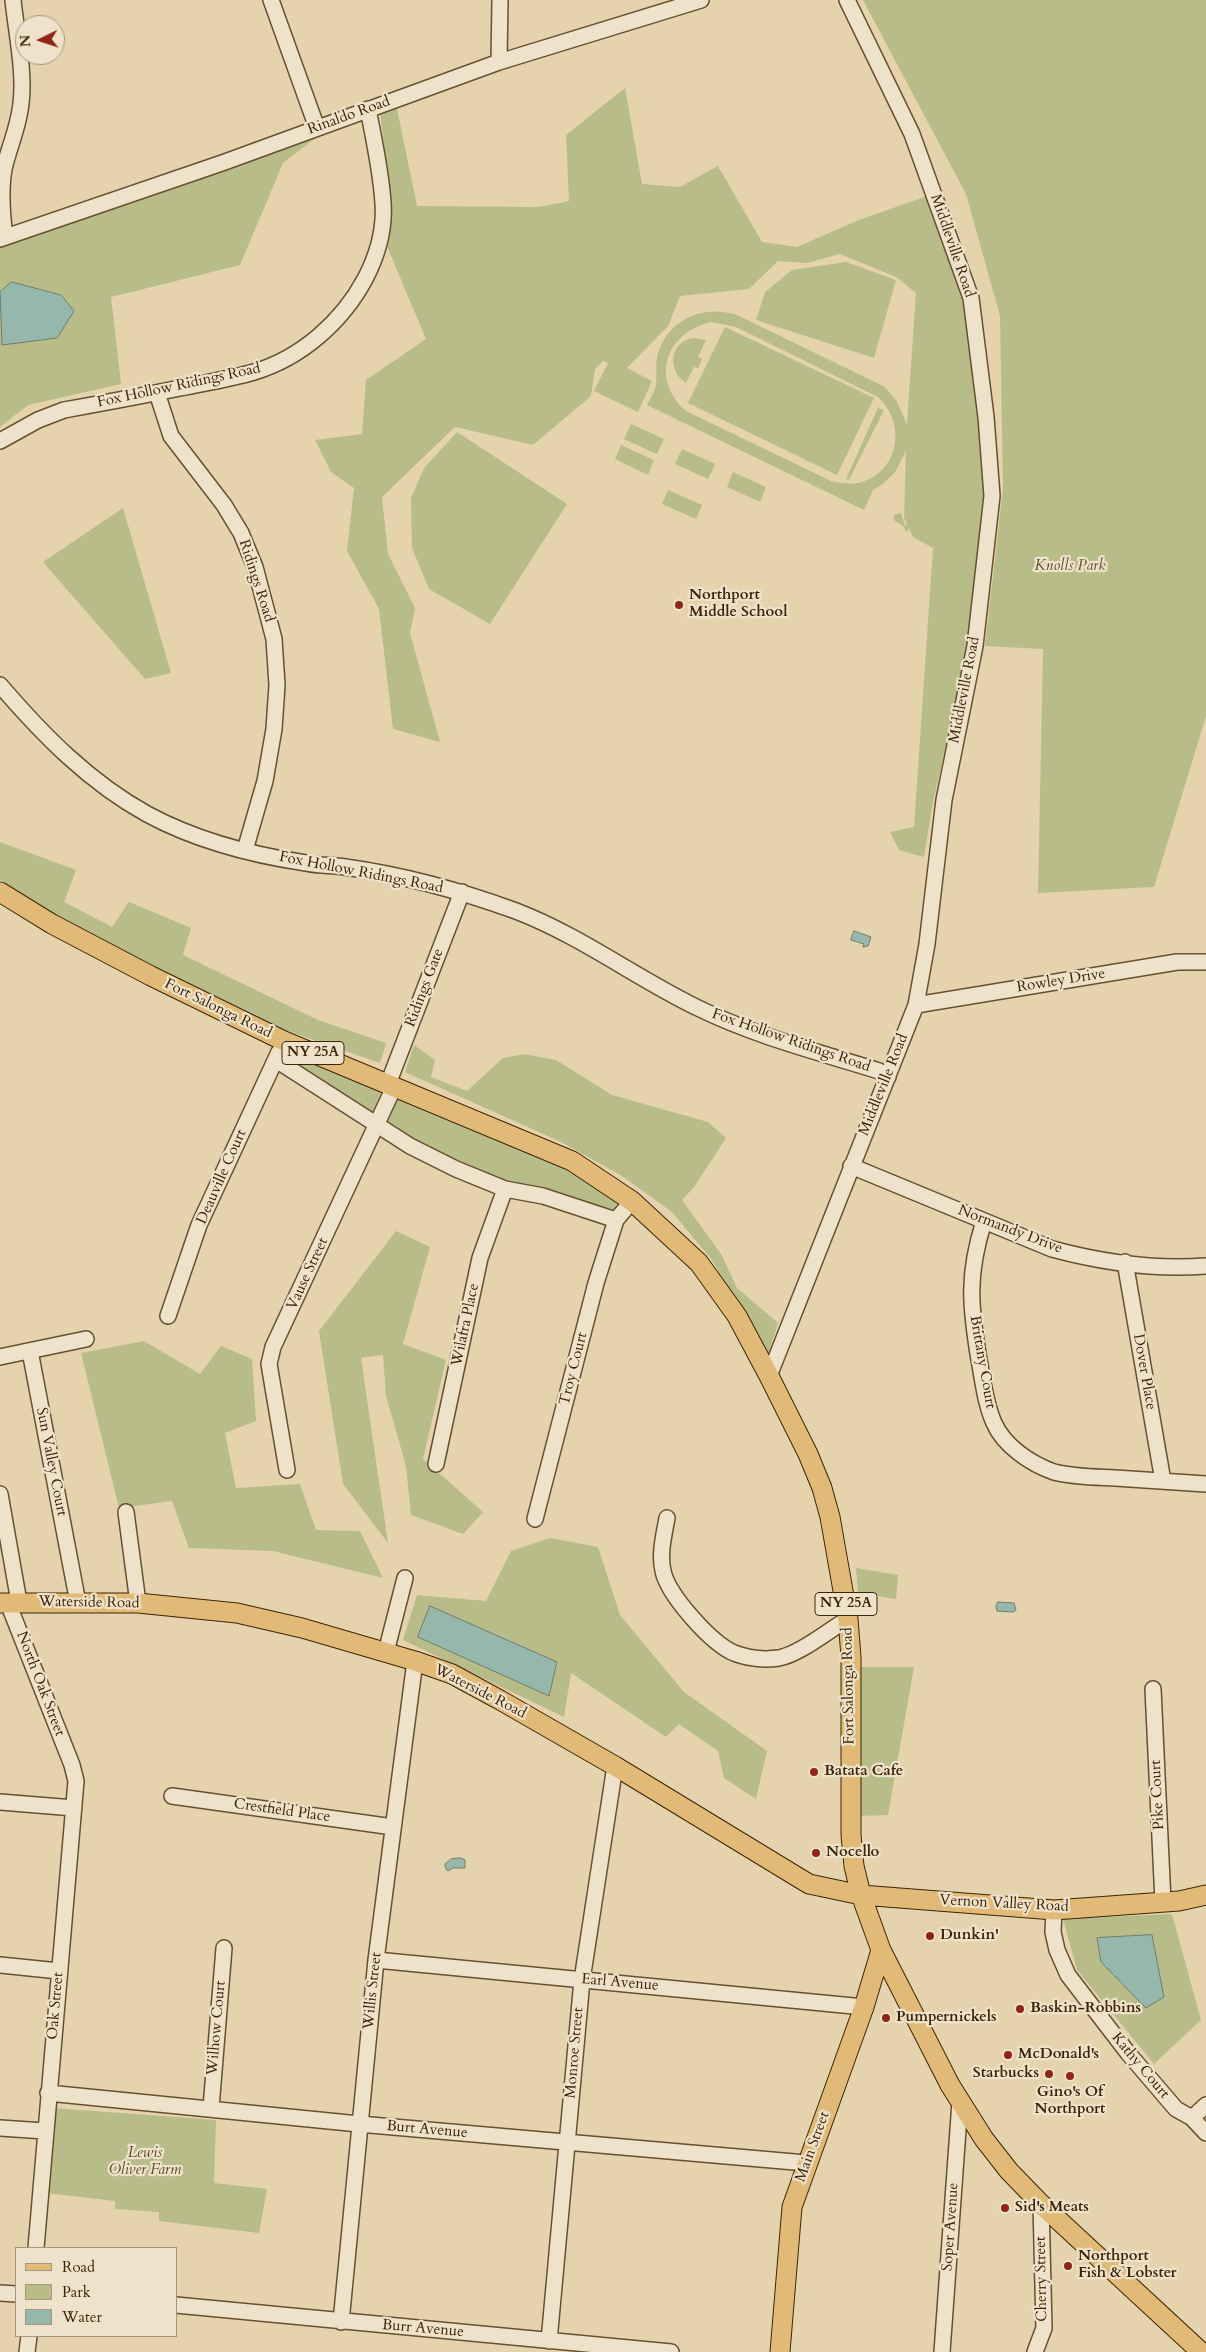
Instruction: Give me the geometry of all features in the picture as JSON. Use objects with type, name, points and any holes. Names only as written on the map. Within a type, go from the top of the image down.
[{"type":"main road","name":"Fort Salonga Road","points":[[0,892],[52,924],[142,972],[284,1041],[572,1161],[632,1201],[699,1263],[737,1316],[769,1376],[822,1488],[830,1517],[848,1618],[851,1657],[851,1836],[854,1866],[861,1894],[881,1950],[960,2102],[984,2139],[1041,2204],[1201,2352]]},
{"type":"main road","name":"Waterside Road","points":[[9,1603],[138,1604],[237,1613],[415,1661],[452,1674],[615,1766],[809,1884],[861,1894]]},
{"type":"main road","name":"Vernon Valley Road","points":[[861,1894],[1054,1910],[1163,1902],[1206,1895]]},
{"type":"main road","name":"Main Street","points":[[780,2352],[792,2207],[806,2163],[864,2007],[881,1950]]},
{"type":"street","points":[[3,238],[1,208],[4,169],[18,124],[22,100],[13,0]]},
{"type":"street","points":[[271,0],[317,128]]},
{"type":"street","points":[[499,62],[500,0]]},
{"type":"street","name":"Rinaldo Road","points":[[3,238],[222,163],[499,62],[701,0]]},
{"type":"street","name":"Middleville Road","points":[[769,1376],[916,1005],[927,944],[944,800],[974,646],[992,496],[986,417],[971,298],[912,134],[847,0]]},
{"type":"street","name":"Fox Hollow Ridings Road","points":[[0,441],[38,420],[64,410],[255,372],[288,358],[314,340],[338,319],[359,290],[372,264],[380,240],[383,204],[368,109]]},
{"type":"street","name":"Ridings Road","points":[[156,393],[171,436],[224,505],[241,533],[256,567],[274,638],[277,684],[274,729],[265,781],[245,850]]},
{"type":"street","name":"Fox Hollow Ridings Road","points":[[0,685],[60,751],[119,797],[148,814],[178,828],[245,850],[307,864],[385,874],[462,892],[556,927],[670,993],[730,1023],[879,1071],[888,1077]]},
{"type":"street","name":"Ridings Gate","points":[[391,1086],[462,892]]},
{"type":"street","name":"Rowley Drive","points":[[916,1005],[1177,962],[1206,962]]},
{"type":"street","name":"Deauville Court","points":[[168,1316],[199,1225],[284,1041]]},
{"type":"street","name":"Fort Salonga Road","points":[[276,1060],[410,1146],[456,1169],[505,1189],[543,1196],[616,1220]]},
{"type":"street","name":"Vause Street","points":[[287,1470],[268,1364],[273,1347],[378,1125],[391,1086]]},
{"type":"street","name":"Normandy Drive","points":[[851,1166],[1052,1249],[1075,1255],[1125,1262],[1206,1266]]},
{"type":"street","name":"Wilafra Place","points":[[436,1464],[480,1258],[505,1189]]},
{"type":"street","points":[[616,1220],[632,1201]]},
{"type":"street","name":"Troy Court","points":[[536,1519],[596,1283],[616,1220]]},
{"type":"street","name":"Brittany Court","points":[[984,1221],[974,1252],[971,1286],[972,1318],[986,1396],[994,1424],[1012,1447],[1033,1462],[1055,1472],[1085,1476],[1206,1484]]},
{"type":"street","name":"Dover Place","points":[[1125,1262],[1163,1481]]},
{"type":"street","points":[[0,1357],[86,1339]]},
{"type":"street","name":"Sun Valley Court","points":[[30,1351],[78,1603]]},
{"type":"street","name":"North Oak Street","points":[[0,1494],[9,1603],[72,1765]]},
{"type":"street","points":[[126,1512],[138,1604]]},
{"type":"street","points":[[667,1518],[662,1554],[663,1572],[673,1594],[713,1638],[732,1652],[756,1658],[779,1658],[797,1650],[848,1618]]},
{"type":"street","points":[[386,1652],[405,1578]]},
{"type":"street","name":"Willis Street","points":[[341,2322],[358,2124],[376,1960],[415,1661]]},
{"type":"street","name":"Pike Court","points":[[1153,1689],[1163,1902]]},
{"type":"street","name":"Oak Street","points":[[36,2247],[74,1808],[76,1780],[72,1765]]},
{"type":"street","name":"Monroe Street","points":[[549,2341],[582,1980],[615,1766]]},
{"type":"street","name":"Crestfield Place","points":[[172,1796],[392,1826]]},
{"type":"street","points":[[0,1802],[74,1808]]},
{"type":"street","name":"Kathy Court","points":[[1054,1910],[1053,1932],[1057,1950],[1068,1975],[1128,2053],[1176,2109],[1192,2118],[1206,2133]]},
{"type":"street","name":"Wilhow Court","points":[[210,2108],[224,1948]]},
{"type":"street","name":"Earl Avenue","points":[[376,1960],[864,2007]]},
{"type":"street","points":[[0,1965],[59,1971]]},
{"type":"street","name":"Burt Avenue","points":[[48,2093],[358,2124],[806,2163]]},
{"type":"street","name":"Soper Avenue","points":[[942,2352],[960,2102]]},
{"type":"street","points":[[1192,2118],[1206,2104]]},
{"type":"street","points":[[0,2128],[45,2131]]},
{"type":"street","name":"Cherry Street","points":[[1035,2352],[1044,2328],[1041,2204]]},
{"type":"street","points":[[0,2293],[15,2294]]},
{"type":"street","name":"Burr Avenue","points":[[178,2305],[671,2352]]},
{"type":"street","points":[[27,2352],[29,2337]]},
{"type":"green space","name":"Knolls Park","points":[[863,0],[1206,0],[1206,716],[1154,887],[1038,893],[1043,649],[985,646],[1003,489],[1000,316],[966,194]]},
{"type":"green space","points":[[625,88],[642,184],[680,187],[718,166],[762,242],[797,247],[859,220],[927,196],[966,303],[985,492],[968,647],[933,802],[924,857],[899,850],[890,832],[914,827],[933,548],[913,537],[909,529],[906,532],[904,527],[894,520],[894,515],[901,513],[905,526],[907,524],[904,518],[906,451],[895,472],[883,484],[873,490],[864,510],[647,405],[656,386],[658,353],[670,331],[689,317],[700,313],[725,312],[737,315],[885,387],[896,400],[907,424],[916,293],[896,277],[840,254],[807,263],[778,261],[749,289],[680,296],[668,326],[627,368],[652,381],[638,412],[594,391],[608,363],[603,361],[595,369],[591,396],[533,445],[455,427],[382,497],[388,554],[415,608],[410,633],[440,742],[393,729],[379,609],[347,551],[354,488],[331,472],[315,440],[362,434],[366,380],[426,339],[386,244],[390,203],[380,111],[396,104],[417,206],[539,207],[569,201],[566,135]],"holes":[[[711,322],[736,327],[878,397],[887,408],[893,420],[895,445],[891,457],[875,476],[862,482],[850,484],[831,481],[686,411],[675,398],[668,385],[666,372],[668,359],[673,347],[683,336],[695,328]]]},
{"type":"green space","points":[[323,132],[283,163],[240,265],[111,297],[121,384],[28,405],[0,427],[0,247]]},
{"type":"green space","points":[[846,262],[896,280],[874,358],[756,320],[765,292],[792,270]]},
{"type":"green space","points":[[725,327],[874,398],[837,475],[688,403]]},
{"type":"green space","points":[[694,338],[706,340],[698,357],[702,359],[698,368],[694,367],[686,383],[676,371],[674,364],[675,350],[686,340]]},
{"type":"green space","points":[[878,408],[884,410],[849,480],[846,479]]},
{"type":"green space","points":[[631,424],[664,439],[657,454],[624,439]]},
{"type":"green space","points":[[457,432],[567,504],[490,624],[429,589],[412,548],[411,498],[424,468]]},
{"type":"green space","points":[[621,445],[654,460],[648,475],[615,459]]},
{"type":"green space","points":[[682,449],[715,464],[708,479],[675,464]]},
{"type":"green space","points":[[733,472],[766,487],[760,502],[727,487]]},
{"type":"green space","points":[[668,490],[702,505],[696,519],[662,504]]},
{"type":"green space","points":[[123,508],[171,673],[145,679],[43,562]]},
{"type":"green space","points":[[0,842],[76,870],[64,902],[112,927],[129,902],[191,928],[183,955],[318,1020],[386,1043],[380,1063],[282,1029],[54,916],[0,880]]},
{"type":"green space","points":[[414,1045],[435,1060],[431,1077],[467,1091],[503,1058],[525,1054],[556,1060],[612,1095],[708,1122],[726,1138],[694,1187],[682,1200],[721,1254],[737,1288],[778,1323],[767,1358],[712,1260],[672,1212],[622,1176],[561,1142],[405,1072]]},
{"type":"green space","points":[[290,1053],[381,1092],[373,1112],[288,1058]]},
{"type":"green space","points":[[398,1100],[565,1169],[617,1202],[615,1210],[504,1180],[444,1159],[387,1121]]},
{"type":"green space","points":[[396,1231],[430,1247],[403,1344],[446,1360],[423,1459],[483,1512],[463,1534],[411,1515],[406,1466],[386,1396],[383,1355],[361,1358],[388,1543],[343,1484],[319,1331]]},
{"type":"green space","points":[[144,1341],[200,1374],[221,1346],[252,1359],[256,1421],[225,1433],[236,1488],[300,1484],[316,1530],[360,1531],[383,1578],[273,1551],[189,1548],[172,1501],[119,1508],[81,1353]]},
{"type":"green space","points":[[550,1538],[598,1547],[620,1615],[684,1692],[767,1751],[756,1799],[724,1778],[718,1751],[679,1724],[666,1737],[571,1673],[564,1717],[403,1640],[417,1595],[486,1601],[511,1551]]},
{"type":"green space","points":[[856,1568],[898,1575],[896,1599],[858,1593]]},
{"type":"green space","points":[[861,1667],[914,1667],[888,1815],[858,1816]]},
{"type":"green space","points":[[1172,1914],[1201,2020],[1154,2064],[1077,1970],[1063,1919]]},
{"type":"green space","name":"Lewis Oliver Farm","points":[[53,2108],[216,2120],[214,2183],[267,2189],[259,2233],[159,2221],[159,2212],[115,2209],[115,2201],[46,2193]]},
{"type":"water","points":[[12,282],[61,295],[74,311],[57,338],[2,345],[0,292]]},
{"type":"water","points":[[854,931],[871,937],[868,946],[863,947],[864,944],[851,940]]},
{"type":"water","points":[[998,1602],[1014,1603],[1016,1610],[1014,1612],[997,1611]]},
{"type":"water","points":[[430,1606],[557,1662],[549,1696],[418,1637]]},
{"type":"water","points":[[461,1858],[465,1860],[465,1868],[453,1868],[448,1871],[446,1869],[445,1864],[451,1859]]},
{"type":"water","points":[[1152,1935],[1164,1997],[1146,2008],[1101,1962],[1097,1938]]},
{"type":"place","name":"Northport Middle School","points":[[679,605]]},
{"type":"place","name":"Batata Cafe","points":[[814,1772]]},
{"type":"place","name":"Nocello","points":[[816,1853]]},
{"type":"place","name":"Dunkin'","points":[[930,1936]]},
{"type":"place","name":"Baskin-Robbins","points":[[1020,2009]]},
{"type":"place","name":"Pumpernickels","points":[[886,2018]]},
{"type":"place","name":"McDonald's","points":[[1008,2055]]},
{"type":"place","name":"Starbucks","points":[[1049,2074]]},
{"type":"place","name":"Gino's Of Northport","points":[[1070,2076]]},
{"type":"place","name":"Sid's Meats","points":[[1005,2208]]},
{"type":"place","name":"Northport Fish & Lobster","points":[[1068,2266]]}]
